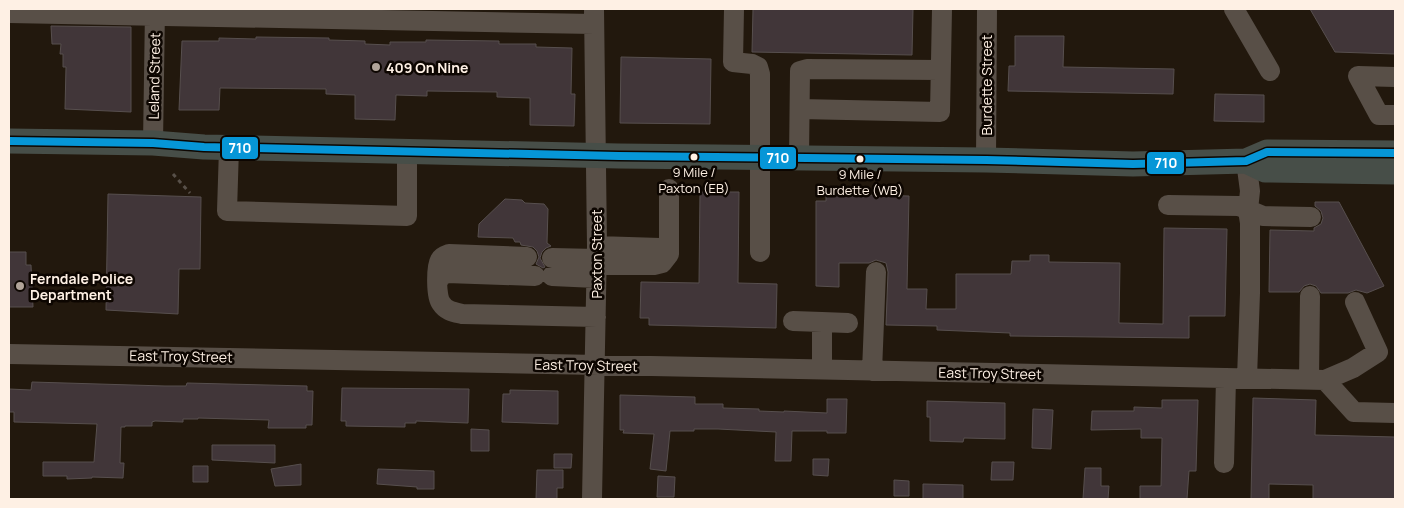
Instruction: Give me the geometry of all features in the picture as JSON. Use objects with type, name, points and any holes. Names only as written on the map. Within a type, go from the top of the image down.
[{"type":"main road","points":[[9,141],[153,143],[229,148],[595,156],[986,160],[1132,164],[1246,161],[1267,152],[1395,153]]},
{"type":"main road","points":[[1246,161],[1265,170],[1395,172]]},
{"type":"street","points":[[734,9],[733,62],[752,64],[758,67],[760,74],[760,252]]},
{"type":"street","points":[[800,109],[940,112],[942,9]]},
{"type":"street","name":"Burdette Street","points":[[986,160],[987,9]]},
{"type":"street","points":[[1234,9],[1270,71]]},
{"type":"street","points":[[9,13],[155,12],[594,16]]},
{"type":"street","name":"Leland Street","points":[[153,143],[155,12]]},
{"type":"street","name":"Paxton Street","points":[[592,499],[597,262],[594,16]]},
{"type":"street","points":[[799,159],[800,71],[807,68],[940,70]]},
{"type":"street","points":[[1395,77],[1358,76],[1380,115],[1395,115]]},
{"type":"street","points":[[229,148],[228,211],[408,216],[407,152]]},
{"type":"street","points":[[1246,161],[1250,191],[1248,210],[1250,223],[1250,276],[1247,378]]},
{"type":"street","points":[[438,281],[440,276],[447,272],[546,270],[597,262],[660,248],[667,256],[669,254],[670,189]]},
{"type":"street","points":[[1168,205],[1239,206],[1263,216],[1311,217]]},
{"type":"street","points":[[527,257],[449,254],[444,256],[440,260],[437,295],[439,302],[445,309],[453,312],[596,317]]},
{"type":"street","points":[[872,371],[876,272]]},
{"type":"street","points":[[1310,296],[1317,379],[1354,412],[1395,413]]},
{"type":"street","points":[[1317,379],[1353,368],[1378,352],[1355,302]]},
{"type":"street","points":[[793,321],[848,324]]},
{"type":"street","points":[[822,322],[822,370]]},
{"type":"street","name":"East Troy Street","points":[[9,354],[305,358],[1317,379]]},
{"type":"street","points":[[1224,463],[1226,378]]},
{"type":"path","points":[[173,174],[190,193]]},
{"type":"building","points":[[753,9],[913,9],[912,55],[752,52]]},
{"type":"building","points":[[1310,9],[1395,9],[1395,54],[1335,52]]},
{"type":"building","points":[[51,26],[131,27],[131,112],[65,109],[66,67],[63,67],[63,54],[60,54],[61,44],[52,44]]},
{"type":"building","points":[[1015,36],[1064,36],[1063,67],[1174,69],[1173,94],[1008,91],[1009,66],[1015,66]]},
{"type":"building","name":"409 On Nine","points":[[256,37],[329,38],[329,40],[365,41],[365,44],[390,45],[390,42],[426,42],[426,40],[499,41],[499,44],[536,44],[536,47],[572,48],[571,94],[575,94],[574,126],[530,125],[530,98],[497,97],[497,92],[427,91],[427,96],[396,95],[395,120],[355,119],[355,95],[326,94],[326,89],[220,88],[219,110],[179,110],[182,41],[219,41],[219,38],[256,39]]},
{"type":"building","points":[[621,57],[711,59],[710,124],[620,123]]},
{"type":"building","points":[[1215,94],[1264,95],[1264,122],[1214,121]]},
{"type":"building","points":[[700,192],[739,192],[738,283],[777,284],[776,328],[649,325],[649,318],[640,318],[641,282],[699,283]]},
{"type":"building","points":[[108,194],[201,197],[200,269],[179,269],[178,314],[106,310]]},
{"type":"building","points":[[826,194],[909,196],[907,289],[927,289],[926,309],[956,309],[956,274],[1011,274],[1012,261],[1030,261],[1030,255],[1049,255],[1049,262],[1120,263],[1119,323],[1163,324],[1164,228],[1227,229],[1225,316],[1189,316],[1189,338],[1010,336],[1010,333],[937,330],[937,326],[886,325],[888,272],[886,263],[876,260],[869,263],[839,263],[839,287],[816,286],[816,201],[826,201]]},
{"type":"building","points":[[505,199],[544,204],[548,209],[547,243],[551,246],[542,252],[540,258],[545,267],[543,268],[536,264],[539,257],[533,247],[521,245],[520,242],[515,242],[513,238],[478,237],[479,224]]},
{"type":"building","points":[[1315,202],[1339,202],[1384,286],[1367,293],[1356,290],[1348,293],[1321,293],[1316,286],[1310,284],[1304,286],[1299,292],[1269,292],[1270,230],[1314,231],[1314,228],[1321,224],[1323,218],[1321,211],[1315,206]]},
{"type":"building","name":"Ferndale Police Department","points":[[9,252],[26,252],[26,265],[31,265],[33,307],[9,307]]},
{"type":"building","points":[[32,382],[165,386],[186,386],[187,383],[307,386],[307,391],[313,391],[312,425],[306,425],[306,428],[268,428],[269,420],[198,418],[183,419],[183,422],[155,421],[152,422],[152,426],[125,426],[121,427],[120,463],[124,463],[123,478],[92,477],[67,479],[67,476],[43,476],[43,462],[94,462],[97,424],[14,422],[14,412],[9,412],[9,389],[31,390]]},
{"type":"building","points":[[342,388],[469,389],[468,423],[416,421],[416,423],[405,423],[405,427],[346,426],[346,421],[341,421]]},
{"type":"building","points":[[510,390],[558,391],[558,424],[502,422],[503,394],[510,394]]},
{"type":"building","points":[[620,395],[695,397],[695,404],[723,404],[723,408],[827,413],[827,399],[847,399],[846,433],[792,431],[791,461],[775,461],[776,432],[718,429],[670,431],[666,471],[650,469],[654,434],[623,433],[624,430],[620,430]]},
{"type":"building","points":[[1253,398],[1316,400],[1315,435],[1395,437],[1395,499],[1313,499],[1313,485],[1269,484],[1269,499],[1251,499]]},
{"type":"building","points":[[1162,400],[1198,400],[1196,471],[1189,471],[1187,499],[1140,499],[1140,486],[1161,486],[1162,438],[1141,438],[1141,429],[1091,430],[1092,411],[1134,411],[1134,407],[1162,408]]},
{"type":"building","points":[[927,401],[1005,403],[1005,439],[964,438],[963,442],[930,441],[930,417],[927,417]]},
{"type":"building","points":[[1033,409],[1053,410],[1051,449],[1032,448]]},
{"type":"building","points":[[471,429],[489,430],[489,451],[471,451]]},
{"type":"building","points":[[212,445],[275,445],[275,463],[212,460]]},
{"type":"building","points":[[554,454],[572,454],[571,468],[554,468]]},
{"type":"building","points":[[813,459],[829,459],[828,476],[813,475]]},
{"type":"building","points":[[992,462],[1014,462],[1013,480],[991,480]]},
{"type":"building","points":[[301,464],[301,485],[275,486],[271,469]]},
{"type":"building","points":[[193,466],[208,466],[208,482],[193,482]]},
{"type":"building","points":[[1085,468],[1101,468],[1101,486],[1109,486],[1108,499],[1083,499]]},
{"type":"building","points":[[378,469],[434,471],[434,489],[377,484]]},
{"type":"building","points":[[537,470],[563,470],[563,488],[557,488],[557,499],[536,499]]},
{"type":"building","points":[[658,476],[675,477],[674,497],[657,497]]},
{"type":"building","points":[[894,480],[909,481],[909,496],[894,496]]},
{"type":"building","points":[[923,484],[963,485],[963,499],[923,499]]},
{"type":"transit line","name":"710","points":[[9,141],[153,143],[204,147],[619,156],[986,160],[1133,164],[1246,161],[1267,152],[1395,153]]},
{"type":"place","name":"409 On Nine","points":[[376,67]]},
{"type":"place","name":"9 Mile / Paxton (EB)","points":[[694,157]]},
{"type":"place","name":"9 Mile / Burdette (WB)","points":[[860,159]]},
{"type":"place","name":"Ferndale Police Department","points":[[20,286]]}]
